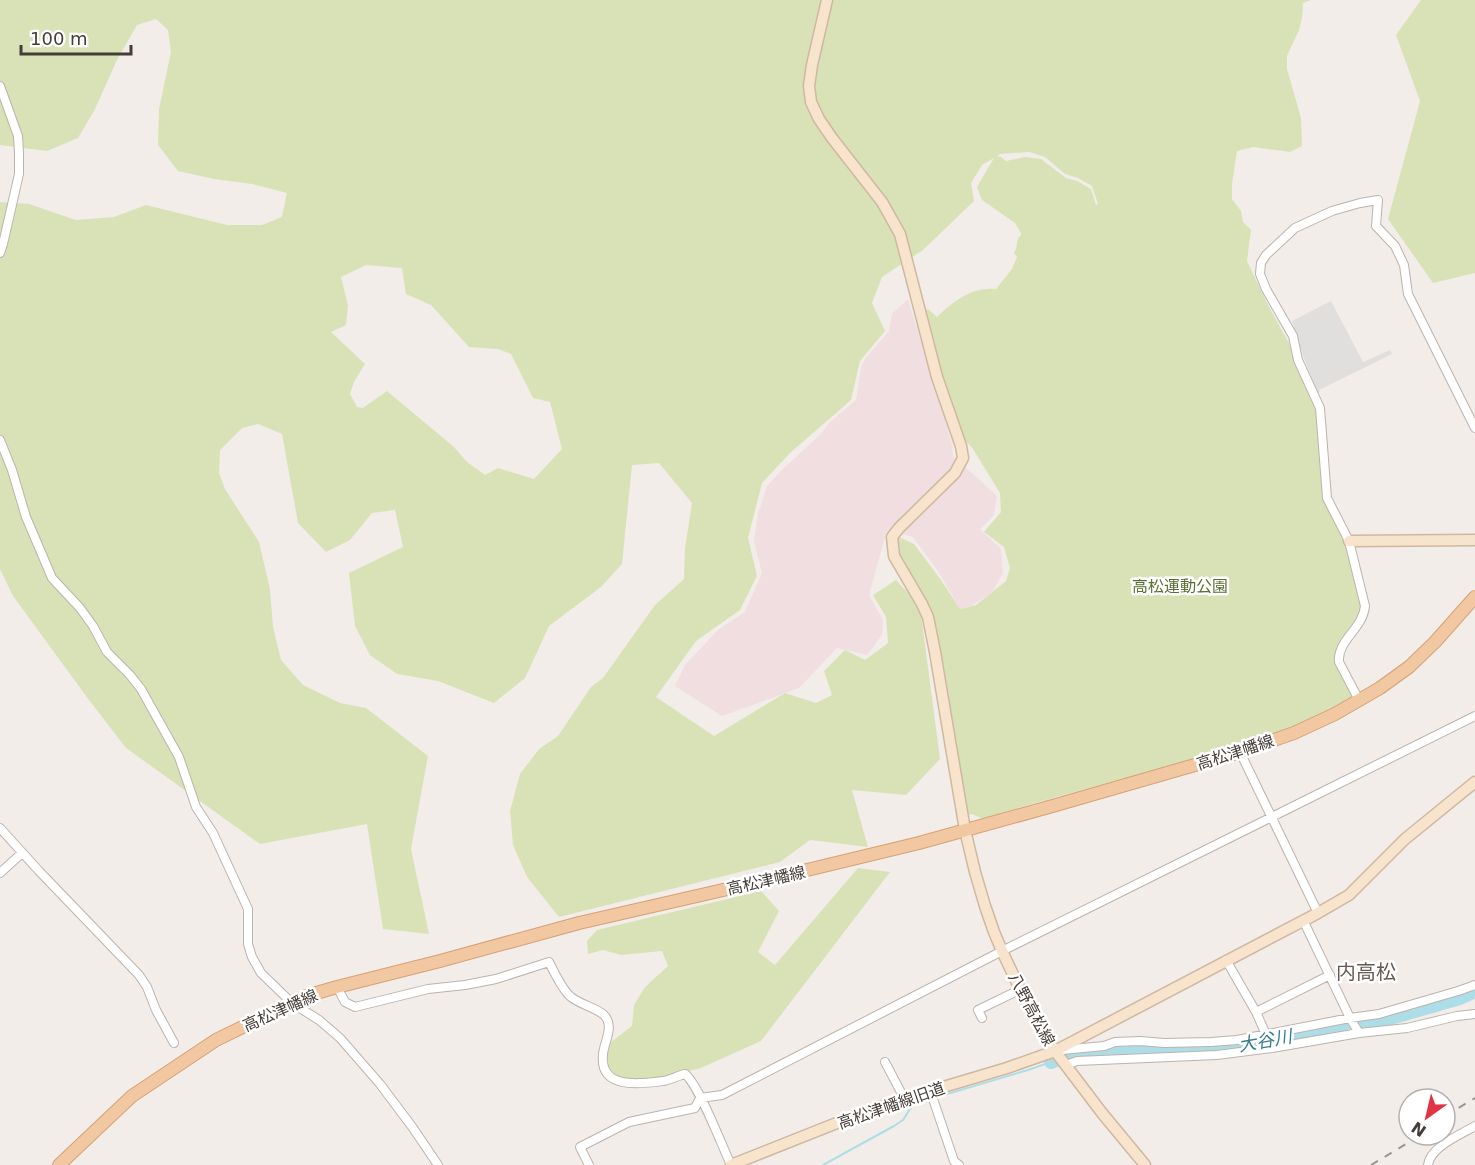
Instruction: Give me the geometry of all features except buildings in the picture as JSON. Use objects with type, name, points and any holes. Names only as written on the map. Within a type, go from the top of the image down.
[{"type":"main road","name":"高松津幡線","points":[[58,1165],[132,1096],[216,1040],[306,996],[579,923],[965,830],[1240,752],[1294,733],[1335,714],[1380,688],[1408,667],[1435,642],[1475,597]]},
{"type":"street","name":"八野高松線","points":[[827,0],[812,65],[809,86],[811,102],[832,138],[882,202],[900,234],[938,377],[961,446],[963,458],[955,473],[892,537],[892,544],[894,556],[928,617],[965,830],[975,872],[1002,951],[1060,1058],[1145,1165]]},
{"type":"street","points":[[0,86],[18,136],[19,174],[0,253]]},
{"type":"street","points":[[1359,700],[1339,662],[1339,656],[1341,649],[1362,620],[1365,606],[1349,541],[1327,498],[1320,408],[1298,360],[1293,336],[1266,290],[1260,274],[1261,263],[1266,255],[1295,228],[1332,211],[1378,200],[1376,225],[1395,246],[1404,265],[1408,294],[1475,428]]},
{"type":"street","points":[[0,440],[26,517],[52,578],[80,608],[107,652],[141,688],[179,757],[195,807],[213,833],[248,909],[248,944],[261,973],[292,1003],[319,1020],[340,1038],[380,1084],[438,1165]]},
{"type":"street","points":[[1349,541],[1475,540]]},
{"type":"street","points":[[700,1098],[722,1095],[1002,951],[1475,716]]},
{"type":"street","points":[[1240,752],[1318,912]]},
{"type":"street","name":"高松津幡線旧道","points":[[731,1165],[857,1114],[904,1098],[1007,1068],[1060,1058],[1226,960],[1349,895],[1405,839],[1475,782]]},
{"type":"street","points":[[0,828],[139,975],[174,1043]]},
{"type":"street","points":[[0,873],[22,853]]},
{"type":"street","points":[[1303,920],[1359,1032]]},
{"type":"street","points":[[1226,960],[1256,1012],[1271,1046]]},
{"type":"street","points":[[337,987],[345,1002],[355,1006],[428,989],[496,979],[549,962],[569,997],[603,1014],[608,1022],[609,1029],[603,1053],[606,1072],[615,1081],[626,1083],[666,1081],[685,1074],[700,1098],[731,1165]]},
{"type":"street","points":[[1256,1012],[1330,975]]},
{"type":"street","points":[[1060,1058],[1071,1048],[1104,1046],[1115,1042],[1211,1042],[1266,1036],[1379,1014],[1475,985]]},
{"type":"street","points":[[982,1018],[978,1010],[1021,989]]},
{"type":"street","points":[[1060,1058],[1077,1061],[1217,1055],[1359,1032],[1407,1028],[1475,1014]]},
{"type":"street","points":[[885,1062],[904,1098]]},
{"type":"street","points":[[931,1092],[954,1161],[959,1165]]},
{"type":"street","points":[[589,1165],[580,1147],[629,1122],[695,1108],[700,1098]]},
{"type":"street","points":[[1428,1165],[1434,1150],[1475,1126]]},
{"type":"shaded area","points":[[908,299],[952,444],[953,456],[997,496],[994,515],[980,529],[1001,549],[1003,573],[992,592],[971,606],[960,609],[938,571],[912,536],[886,533],[869,595],[883,620],[882,635],[867,655],[837,648],[799,688],[722,716],[675,686],[685,665],[718,630],[745,612],[762,573],[754,542],[758,514],[767,486],[821,434],[829,423],[856,400],[864,360],[889,331],[892,314]]},
{"type":"shaded area","points":[[1331,301],[1363,362],[1390,350],[1392,354],[1317,391],[1292,321]]},
{"type":"green space","name":"高松運動公園","points":[[0,0],[1311,0],[1303,3],[1299,30],[1287,56],[1287,69],[1301,118],[1302,146],[1290,152],[1253,147],[1237,151],[1232,199],[1241,211],[1243,222],[1251,230],[1247,261],[1298,360],[1320,392],[1310,396],[1317,413],[1324,498],[1345,536],[1354,565],[1362,613],[1337,651],[1355,697],[1314,718],[1192,760],[983,819],[972,814],[968,815],[941,666],[911,577],[899,555],[899,537],[914,544],[960,609],[976,605],[1006,581],[1010,568],[1004,547],[984,532],[1001,512],[1000,493],[965,440],[937,362],[924,312],[928,309],[937,317],[963,296],[979,290],[996,289],[1012,269],[1017,257],[1014,253],[1021,233],[1015,223],[982,200],[977,187],[994,158],[982,165],[971,183],[974,201],[923,250],[882,277],[872,303],[885,331],[860,361],[851,400],[790,453],[762,483],[748,538],[757,576],[740,610],[696,641],[656,697],[714,736],[785,693],[816,703],[832,695],[824,671],[845,650],[865,660],[888,643],[886,617],[873,595],[896,580],[910,595],[921,614],[940,759],[906,795],[852,790],[868,847],[810,840],[780,862],[559,917],[527,877],[513,845],[510,811],[520,774],[539,749],[558,736],[591,687],[603,678],[655,605],[684,579],[685,548],[692,503],[659,463],[632,465],[622,564],[601,587],[549,626],[525,678],[494,703],[438,681],[397,674],[370,655],[355,626],[349,573],[403,547],[395,510],[372,513],[350,540],[326,552],[298,523],[282,434],[258,424],[242,428],[220,450],[219,473],[225,489],[259,542],[270,589],[273,627],[281,660],[303,685],[340,703],[366,708],[428,756],[411,849],[429,934],[383,929],[367,824],[260,844],[126,748],[13,596],[0,569],[0,202],[29,204],[76,220],[114,217],[146,205],[227,225],[262,225],[282,217],[287,193],[252,184],[178,171],[158,145],[159,109],[171,52],[168,30],[156,19],[137,25],[78,138],[47,151],[0,145]],"holes":[[[1029,152],[1045,157],[1065,174],[1092,186],[1098,204],[1096,205],[1091,189],[1066,178],[1041,159],[1025,157],[1006,161],[997,156]],[[366,265],[402,268],[406,294],[431,305],[469,347],[498,349],[511,354],[533,398],[550,402],[562,449],[534,479],[498,468],[485,475],[467,462],[454,447],[387,391],[363,408],[357,407],[350,394],[365,364],[331,332],[346,325],[348,305],[341,277]]]},
{"type":"green space","points":[[1421,0],[1475,0],[1475,273],[1433,283],[1388,219],[1420,101],[1396,35]]},
{"type":"green space","points":[[858,868],[890,872],[761,1041],[701,1068],[660,1080],[630,1082],[616,1078],[608,1069],[607,1056],[611,1042],[632,1026],[634,1005],[645,987],[668,966],[662,951],[621,955],[603,950],[588,954],[587,941],[597,930],[761,891],[779,911],[758,952],[775,965]]},
{"type":"waterway","name":"大谷川","points":[[1051,1062],[1071,1054],[1229,1047],[1373,1023],[1460,998],[1475,991]]},
{"type":"waterway","points":[[823,1165],[894,1126],[903,1120],[912,1106],[1051,1062]]},
{"type":"railway","points":[[1457,1109],[1475,1098]]},
{"type":"railway","points":[[1371,1165],[1401,1147]]},
{"type":"district","name":"内高松","points":[[1366,972]]}]
